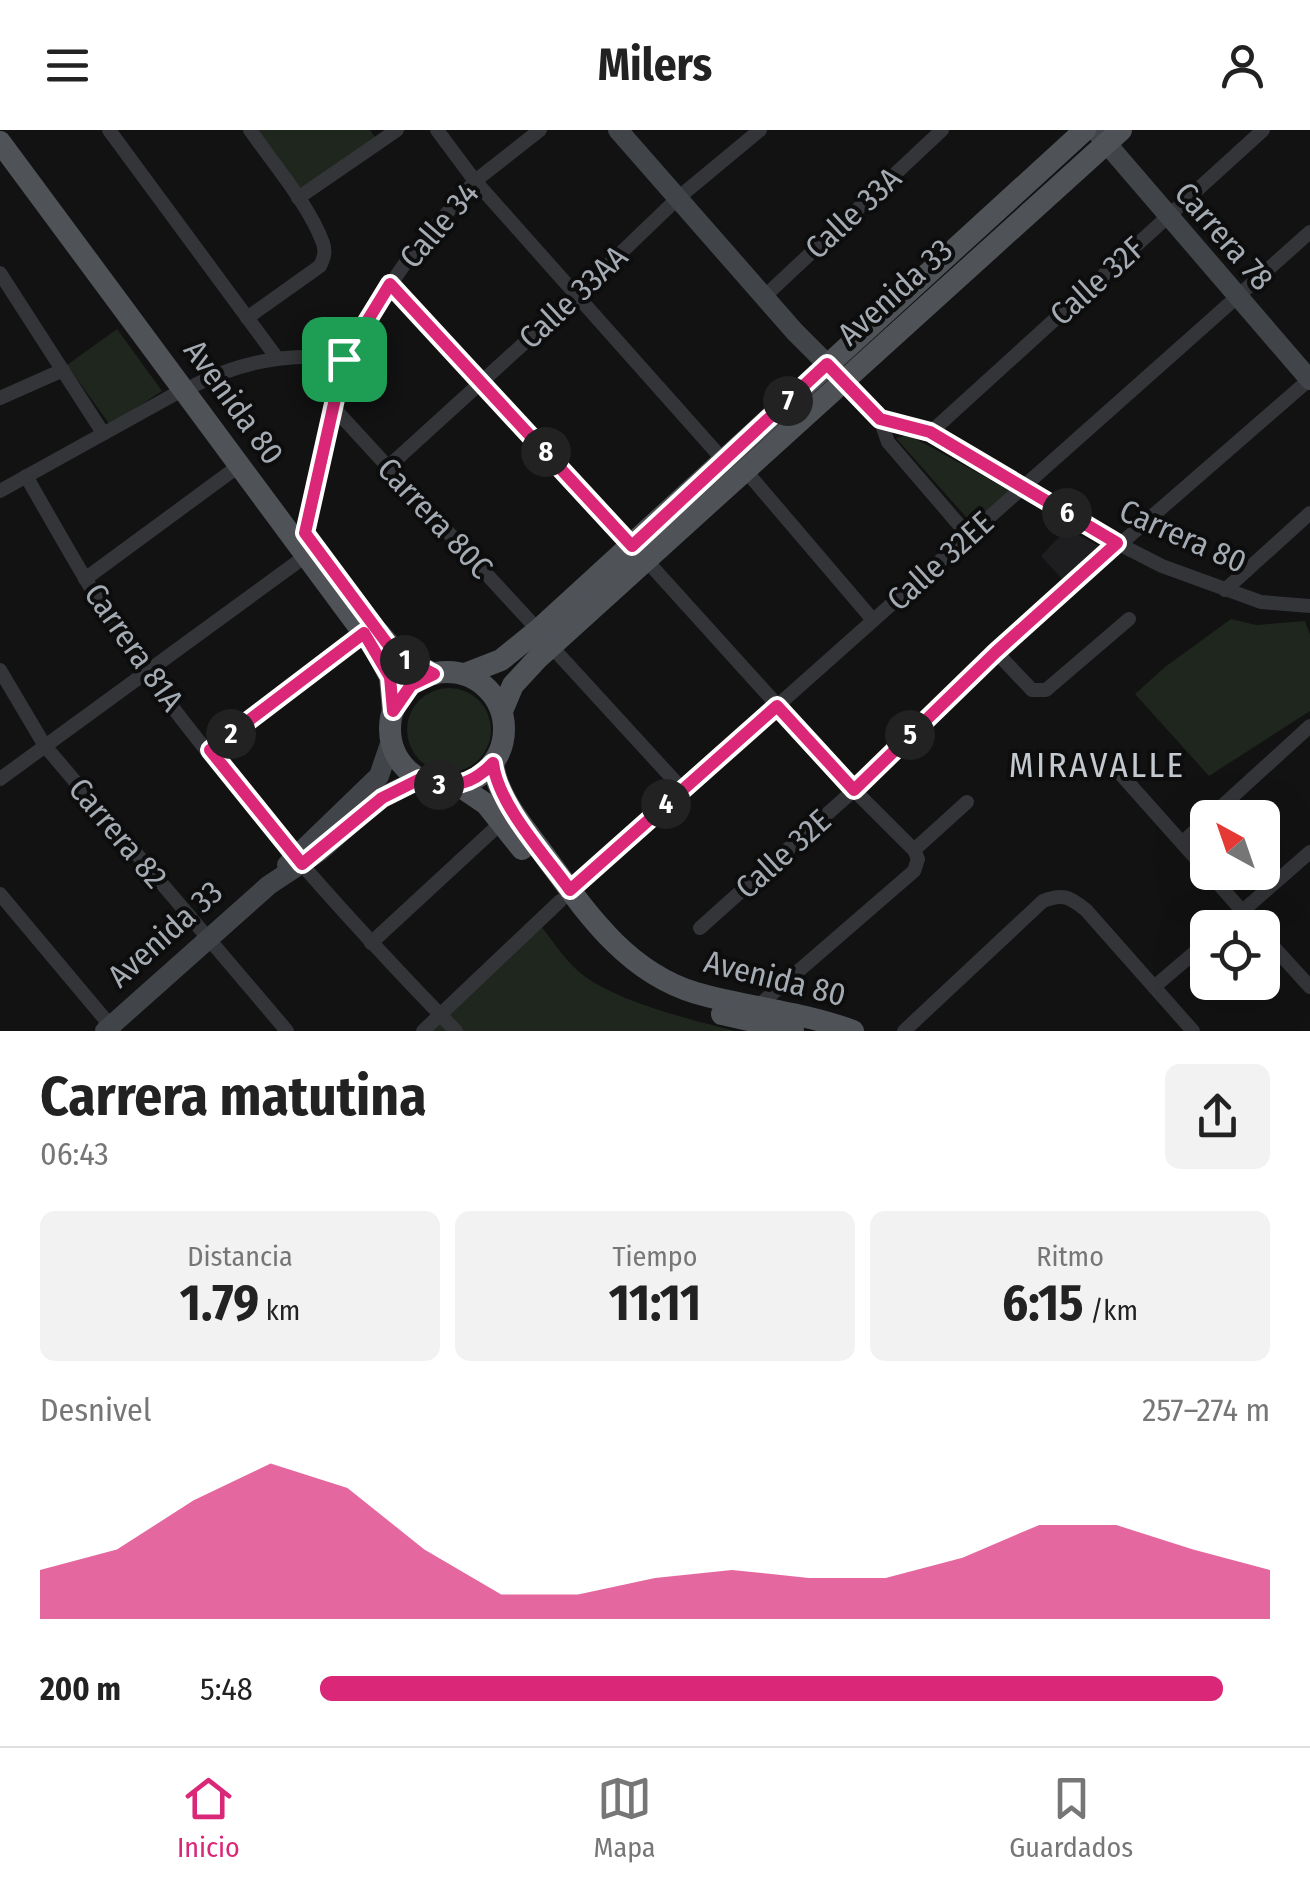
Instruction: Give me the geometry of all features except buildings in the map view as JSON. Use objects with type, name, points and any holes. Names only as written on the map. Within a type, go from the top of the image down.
[{"type":"main road","name":"Avenida 80","points":[[9,130],[306,544],[390,677],[393,711]]},
{"type":"main road","name":"Avenida 33","points":[[735,466],[827,364],[1085,130]]},
{"type":"main road","name":"Avenida 33","points":[[502,711],[512,684],[545,638],[735,466],[844,382],[1107,134]]},
{"type":"main road","name":"Avenida 80","points":[[0,142],[190,387],[240,465],[389,646],[399,656],[434,674]]},
{"type":"main road","name":"Avenida 33","points":[[465,674],[545,638]]},
{"type":"main road","points":[[434,674],[465,674],[488,688],[502,711],[504,738],[493,763],[472,781],[441,786],[420,779],[404,766],[392,741],[393,711],[411,685],[434,674]]},
{"type":"main road","name":"Avenida 80","points":[[493,763],[496,779],[510,805],[609,959],[650,988],[694,1007],[797,1031]]},
{"type":"main road","name":"Avenida 80","points":[[458,785],[477,796],[565,895],[648,970],[697,993],[854,1031]]},
{"type":"street","points":[[108,130],[277,358]]},
{"type":"street","points":[[247,318],[320,266],[325,254],[324,244],[298,198],[250,130]]},
{"type":"street","points":[[298,198],[397,130]]},
{"type":"street","points":[[437,130],[474,182],[873,620]]},
{"type":"street","name":"Calle 34","points":[[344,359],[390,284],[474,182],[540,130]]},
{"type":"street","points":[[618,130],[764,297],[880,419],[888,442],[967,534]]},
{"type":"street","name":"Calle 33AA","points":[[388,467],[678,198],[760,130]]},
{"type":"street","name":"Calle 33A","points":[[764,297],[942,130]]},
{"type":"street","name":"Calle 32F","points":[[930,432],[1263,130]]},
{"type":"street","name":"Carrera 78","points":[[1107,134],[1168,216],[1310,379]]},
{"type":"street","name":"Calle 32EE","points":[[423,1031],[565,895],[1310,232]]},
{"type":"street","points":[[3,283],[103,433]]},
{"type":"street","points":[[390,284],[854,790],[914,850],[918,859],[914,871],[758,1006]]},
{"type":"street","points":[[0,491],[190,387],[229,370],[277,358],[344,359],[306,544],[146,671],[0,779]]},
{"type":"street","points":[[0,398],[62,370]]},
{"type":"street","name":"Calle 32E","points":[[700,928],[854,790],[996,652],[1117,543],[1310,379]]},
{"type":"street","name":"Carrera 80C","points":[[332,406],[682,790]]},
{"type":"street","name":"Carrera 80","points":[[880,419],[930,432],[1162,566],[1261,602],[1310,606]]},
{"type":"street","points":[[85,578],[240,465]]},
{"type":"street","name":"Carrera 81A","points":[[26,476],[85,578],[146,671],[298,860],[456,1031]]},
{"type":"street","points":[[1225,590],[1310,513]]},
{"type":"street","points":[[996,652],[1032,690],[1046,690],[1128,619]]},
{"type":"street","points":[[210,750],[364,633]]},
{"type":"street","name":"Carrera 82","points":[[0,670],[45,746],[287,1031]]},
{"type":"street","points":[[1228,800],[1310,726]]},
{"type":"street","name":"Avenida 33","points":[[298,860],[378,776],[392,741]]},
{"type":"street","points":[[1117,770],[1190,851]]},
{"type":"street","name":"Avenida 33","points":[[110,1029],[298,860],[382,798],[420,779]]},
{"type":"street","points":[[914,850],[967,802]]},
{"type":"street","points":[[371,943],[502,822]]},
{"type":"street","points":[[1182,842],[1190,835]]},
{"type":"street","points":[[1243,910],[1310,852]]},
{"type":"street","points":[[1224,890],[1241,910]]},
{"type":"street","points":[[0,894],[110,1029]]},
{"type":"street","points":[[904,1031],[1043,901],[1057,896],[1070,897],[1193,1031]]},
{"type":"street","points":[[1280,954],[1310,987]]},
{"type":"street","points":[[1154,986],[1190,956]]},
{"type":"shaded area","points":[[253,130],[370,130],[377,140],[298,195]]},
{"type":"shaded area","points":[[117,329],[162,391],[110,425],[67,365]]},
{"type":"shaded area","points":[[909,435],[1016,494],[974,526],[896,438]]},
{"type":"shaded area","points":[[1067,529],[1103,548],[1065,582],[1041,556]]},
{"type":"shaded area","points":[[1231,619],[1256,625],[1305,621],[1310,635],[1310,711],[1209,776],[1135,694]]},
{"type":"shaded area","points":[[441,688],[457,688],[473,695],[484,706],[491,730],[488,746],[479,760],[457,772],[441,772],[425,765],[414,754],[407,738],[407,722],[414,706],[425,695]]},
{"type":"shaded area","points":[[541,926],[576,969],[608,990],[652,1008],[736,1031],[424,1031]]},
{"type":"district","name":"MIRAVALLE","points":[[1097,765]]},
{"type":"route","points":[[390,284],[632,546],[827,364],[880,419],[930,432],[1117,543],[996,652],[854,790],[777,706],[570,890],[502,792],[493,763],[472,781],[458,785],[441,786],[420,779],[400,786],[302,864],[210,750],[364,633],[390,677],[393,711],[411,685],[434,674],[421,670],[389,646],[305,533],[344,359],[390,284]]}]
